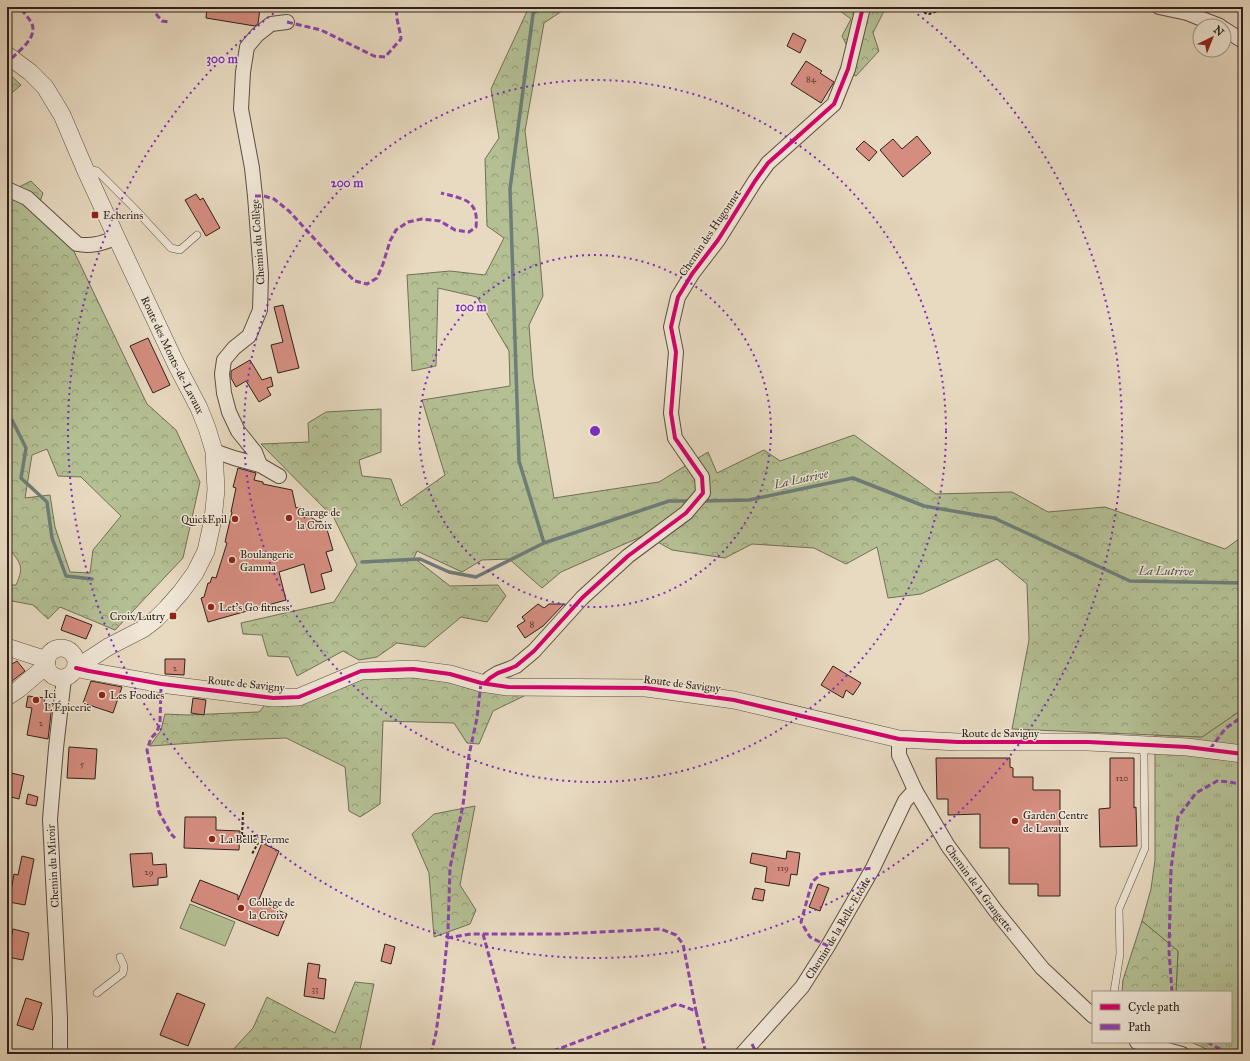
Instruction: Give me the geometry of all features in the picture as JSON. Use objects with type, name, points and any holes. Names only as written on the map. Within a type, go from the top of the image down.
[{"type":"street","name":"Chemin des Hugonnet","points":[[485,683],[498,673],[516,666],[534,651],[582,598],[623,561],[686,513],[703,493],[702,477],[675,438],[671,412],[676,352],[671,327],[678,297],[692,274],[718,240],[768,163],[834,104],[848,69],[862,7]]},
{"type":"street","points":[[1159,7],[1187,13],[1200,18]]},
{"type":"street","name":"Chemin du Collège","points":[[260,465],[255,452],[238,431],[229,412],[224,393],[222,374],[224,360],[234,348],[249,336],[260,310],[261,274],[255,196],[252,168],[241,109],[243,72],[247,47],[257,35],[271,24],[287,22]]},
{"type":"street","points":[[1232,34],[1243,40]]},
{"type":"street","name":"Route des Monts-de-Lavaux","points":[[7,56],[30,72],[44,86],[62,115],[84,169],[207,428],[214,450],[216,490],[214,520],[206,551],[195,572],[181,592],[167,608],[143,629],[108,647],[60,667],[13,693]]},
{"type":"street","points":[[7,189],[27,198],[77,244],[88,246],[116,238]]},
{"type":"street","points":[[214,450],[234,458],[260,465],[279,476]]},
{"type":"street","name":"Route de Savigny","points":[[7,647],[60,667],[161,684],[273,698],[300,697],[361,671],[413,668],[450,674],[508,687],[646,688],[734,700],[899,739],[958,742],[1088,742],[1187,746],[1243,754]]},
{"type":"street","name":"Chemin du Miroir","points":[[60,667],[56,748],[50,819],[60,1018],[60,1054]]},
{"type":"street","name":"Chemin de la Grangette","points":[[899,739],[899,755],[915,790],[948,846],[995,910],[1042,968],[1092,1015]]},
{"type":"street","name":"Chemin de la Belle-Etoile","points":[[742,1054],[802,987],[828,946],[872,868],[906,801],[915,790]]},
{"type":"street","points":[[1141,1043],[1182,1054]]},
{"type":"lane","points":[[84,169],[97,171],[133,207],[170,248],[180,250],[197,235]]},
{"type":"lane","points":[[1114,991],[1120,954],[1119,909],[1146,848],[1144,755],[1142,745]]},
{"type":"lane","points":[[97,993],[122,973],[124,966],[120,957]]},
{"type":"path","points":[[923,7],[926,13],[929,14],[938,11]]},
{"type":"path","points":[[243,812],[242,836],[256,836],[258,843],[252,854]]},
{"type":"green space","points":[[529,7],[568,7],[544,23],[525,131],[538,235],[543,296],[529,325],[533,378],[554,498],[659,482],[708,452],[717,473],[764,450],[780,461],[854,435],[936,494],[1012,492],[1048,512],[1105,507],[1225,549],[1243,536],[1243,709],[1202,737],[1012,729],[1029,640],[1027,584],[997,559],[921,594],[888,598],[877,547],[846,564],[814,548],[752,544],[725,558],[672,550],[645,535],[561,572],[542,588],[509,559],[482,560],[462,572],[417,551],[414,558],[450,586],[498,585],[506,596],[487,622],[461,617],[425,647],[397,643],[377,657],[359,660],[343,651],[297,676],[289,657],[268,656],[262,635],[243,634],[241,623],[334,602],[357,565],[334,518],[261,444],[309,442],[308,423],[326,412],[381,409],[381,452],[359,460],[362,476],[391,479],[401,506],[445,475],[422,400],[510,386],[509,351],[477,297],[438,288],[436,366],[412,371],[407,275],[450,271],[485,275],[504,238],[487,226],[485,159],[499,138],[491,89]]},
{"type":"green space","points":[[845,7],[883,7],[884,11],[873,33],[879,51],[856,76],[844,70],[849,50],[842,36],[851,19],[840,11]]},
{"type":"green space","points":[[7,72],[21,85],[7,97]]},
{"type":"green space","points":[[31,181],[43,193],[37,211],[69,241],[147,404],[176,430],[200,482],[183,558],[115,630],[60,607],[48,619],[33,605],[7,600],[7,585],[16,585],[21,568],[20,564],[7,546],[7,193]],"holes":[[[47,449],[58,476],[81,477],[121,516],[93,550],[90,573],[70,572],[55,527],[50,495],[25,498],[32,455]]]},
{"type":"green space","points":[[364,675],[423,675],[530,693],[493,711],[479,744],[467,743],[454,723],[383,721],[380,804],[360,817],[349,811],[345,767],[286,738],[150,746],[161,730],[165,714],[187,715],[259,712],[265,705]]},
{"type":"green space","points":[[1243,709],[1243,1054],[1217,1054],[1193,1043],[1232,1043],[1232,991],[1176,991],[1178,951],[1142,921],[1151,889],[1155,860],[1155,735],[1202,737]]},
{"type":"green space","points":[[475,806],[460,885],[476,910],[470,924],[434,937],[429,873],[412,834],[434,814]]},
{"type":"green space","points":[[190,904],[235,922],[225,946],[180,928]]},
{"type":"green space","points":[[1142,921],[1178,951],[1176,991],[1122,991],[1123,980]]},
{"type":"green space","points":[[355,982],[374,984],[359,1054],[229,1054],[253,1028],[267,997],[335,1033]]},
{"type":"building","points":[[207,7],[260,8],[258,24],[255,26],[206,18]]},
{"type":"building","points":[[793,33],[806,40],[800,53],[787,46]]},
{"type":"building","points":[[806,61],[822,71],[820,73],[834,82],[821,103],[791,84]]},
{"type":"building","points":[[917,136],[931,153],[903,177],[880,150],[893,139],[902,149]]},
{"type":"building","points":[[864,141],[877,152],[869,161],[856,149]]},
{"type":"building","points":[[196,194],[200,200],[203,198],[220,228],[206,236],[185,200]]},
{"type":"building","points":[[283,305],[299,368],[278,373],[271,345],[283,342],[274,307]]},
{"type":"building","points":[[148,338],[170,385],[153,393],[130,346]]},
{"type":"building","points":[[250,360],[262,380],[271,377],[273,386],[267,388],[271,395],[259,402],[246,381],[236,387],[231,378],[231,371]]},
{"type":"building","points":[[238,468],[256,473],[254,480],[263,482],[263,484],[292,490],[296,508],[301,507],[304,518],[309,516],[318,522],[321,521],[323,527],[326,526],[333,550],[326,552],[332,571],[321,574],[325,589],[311,593],[304,564],[279,572],[286,600],[208,622],[201,598],[204,597],[208,583],[210,583],[212,577],[216,578],[227,543],[225,542],[236,488],[233,487]]},
{"type":"building","points":[[538,604],[544,608],[549,604],[564,604],[543,626],[525,638],[517,626],[525,621],[522,617]]},
{"type":"building","points":[[66,615],[92,625],[86,639],[61,630]]},
{"type":"building","points":[[165,659],[185,659],[184,675],[165,674]]},
{"type":"building","points":[[17,661],[25,671],[7,685],[7,667]]},
{"type":"building","points":[[833,666],[861,683],[853,695],[846,690],[843,698],[821,685]]},
{"type":"building","name":"Les Foodies","points":[[91,681],[122,687],[113,713],[83,703]]},
{"type":"building","points":[[28,696],[45,698],[44,704],[52,705],[48,739],[27,735],[32,708],[26,707]]},
{"type":"building","points":[[193,698],[206,700],[204,715],[191,713]]},
{"type":"building","points":[[69,747],[97,749],[95,779],[67,778]]},
{"type":"building","points":[[936,758],[1010,758],[1010,767],[1013,768],[1013,777],[1033,777],[1033,790],[1060,790],[1060,896],[1038,896],[1038,884],[1009,884],[1009,848],[980,848],[980,814],[948,815],[948,799],[937,799]]},
{"type":"building","points":[[1110,758],[1134,758],[1134,808],[1136,807],[1137,846],[1100,847],[1099,809],[1110,808]]},
{"type":"building","points":[[7,772],[24,776],[19,799],[7,796]]},
{"type":"building","points":[[28,794],[38,797],[36,806],[26,804]]},
{"type":"building","name":"La Belle Ferme","points":[[185,817],[216,817],[216,830],[240,831],[239,850],[184,848]]},
{"type":"building","name":"Collège de la Croix","points":[[262,843],[279,851],[258,902],[287,914],[278,936],[191,901],[200,880],[238,895],[238,900]]},
{"type":"building","points":[[787,851],[800,853],[797,875],[791,874],[789,886],[765,882],[767,867],[750,863],[752,853],[786,859]]},
{"type":"building","points":[[152,853],[153,865],[166,864],[167,877],[158,878],[158,885],[133,887],[130,854]]},
{"type":"building","points":[[22,856],[34,859],[25,905],[9,902],[14,874],[18,875]]},
{"type":"building","points":[[818,884],[829,888],[820,911],[809,907]]},
{"type":"building","points":[[755,888],[765,890],[763,901],[752,899]]},
{"type":"building","points":[[13,929],[29,933],[23,960],[7,957]]},
{"type":"building","points":[[385,944],[395,947],[391,964],[381,961]]},
{"type":"building","points":[[308,963],[320,965],[318,978],[326,979],[324,999],[304,996]]},
{"type":"building","points":[[177,993],[205,1004],[188,1046],[160,1035]]},
{"type":"building","points":[[26,998],[42,1003],[33,1030],[17,1025]]},
{"type":"waterway","points":[[538,7],[533,14],[510,189],[519,461],[544,543]]},
{"type":"waterway","name":"La Lutrive","points":[[7,420],[12,420],[26,448],[21,478],[47,502],[52,538],[66,576],[92,579]]},
{"type":"waterway","name":"La Lutrive","points":[[701,501],[749,500],[853,478],[924,506],[994,518],[1130,581],[1243,583]]},
{"type":"waterway","name":"La Lutrive","points":[[362,562],[420,559],[449,572],[476,577],[544,543],[669,501],[691,501]]},
{"type":"marked path","points":[[12,58],[28,42],[33,32],[31,22],[20,7]]},
{"type":"marked path","points":[[150,7],[162,21],[169,22]]},
{"type":"marked path","points":[[287,22],[321,30],[374,56],[385,57],[401,39],[397,19],[397,7]]},
{"type":"marked path","points":[[255,196],[264,196],[274,199],[289,211],[342,269],[355,281],[367,284],[377,278],[390,241],[396,230],[408,222],[422,219],[440,221],[455,230],[469,232],[476,227],[475,211],[468,202],[463,199],[441,193]]},
{"type":"marked path","points":[[431,1054],[436,1033],[443,982],[448,931],[450,868],[463,805],[469,755],[477,718],[481,683]]},
{"type":"marked path","points":[[161,689],[160,722],[157,732],[151,738],[147,750],[159,812],[171,834],[175,838]]},
{"type":"marked path","points":[[1210,749],[1225,729],[1243,716]]},
{"type":"marked path","points":[[1172,991],[1169,951],[1171,869],[1178,817],[1196,793],[1217,781],[1243,785]]},
{"type":"marked path","points":[[828,946],[810,937],[801,922],[812,882],[821,874],[873,868]]},
{"type":"marked path","points":[[447,938],[471,934],[560,934],[661,929],[676,935],[683,944],[696,1011]]},
{"type":"marked path","points":[[483,934],[516,1054]]},
{"type":"marked path","points":[[553,1051],[677,1004],[696,1011],[706,1054]]},
{"type":"marked path","points":[[1209,1043],[1229,1054]]},
{"type":"marked path","points":[[752,1044],[757,1054]]},
{"type":"marked path","points":[[543,1054],[553,1051],[554,1054]]},
{"type":"cycle path","points":[[485,683],[498,673],[516,666],[534,651],[582,598],[628,556],[686,513],[703,493],[702,477],[675,438],[671,413],[676,352],[671,327],[678,297],[692,274],[718,240],[768,163],[834,104],[848,69],[863,7]]},
{"type":"cycle path","points":[[76,668],[161,684],[273,698],[299,697],[361,671],[413,669],[450,674],[481,683],[508,687],[646,688],[734,700],[899,739],[958,742],[1088,742],[1187,747],[1243,754]]},
{"type":"place","name":"Echerins","points":[[95,215]]},
{"type":"place","name":"Garage de la Croix","points":[[289,518]]},
{"type":"place","name":"QuickEpil","points":[[235,519]]},
{"type":"place","name":"Boulangerie Gamma","points":[[232,560]]},
{"type":"place","name":"Let's Go fitness","points":[[211,607]]},
{"type":"place","name":"Croix/Lutry","points":[[173,616]]},
{"type":"place","name":"Les Foodies","points":[[102,695]]},
{"type":"place","name":"Ici L'Épicerie","points":[[36,700]]},
{"type":"place","name":"Garden Centre de Lavaux","points":[[1015,821]]},
{"type":"place","name":"La Belle Ferme","points":[[212,839]]},
{"type":"place","name":"Collège de la Croix","points":[[241,908]]}]
